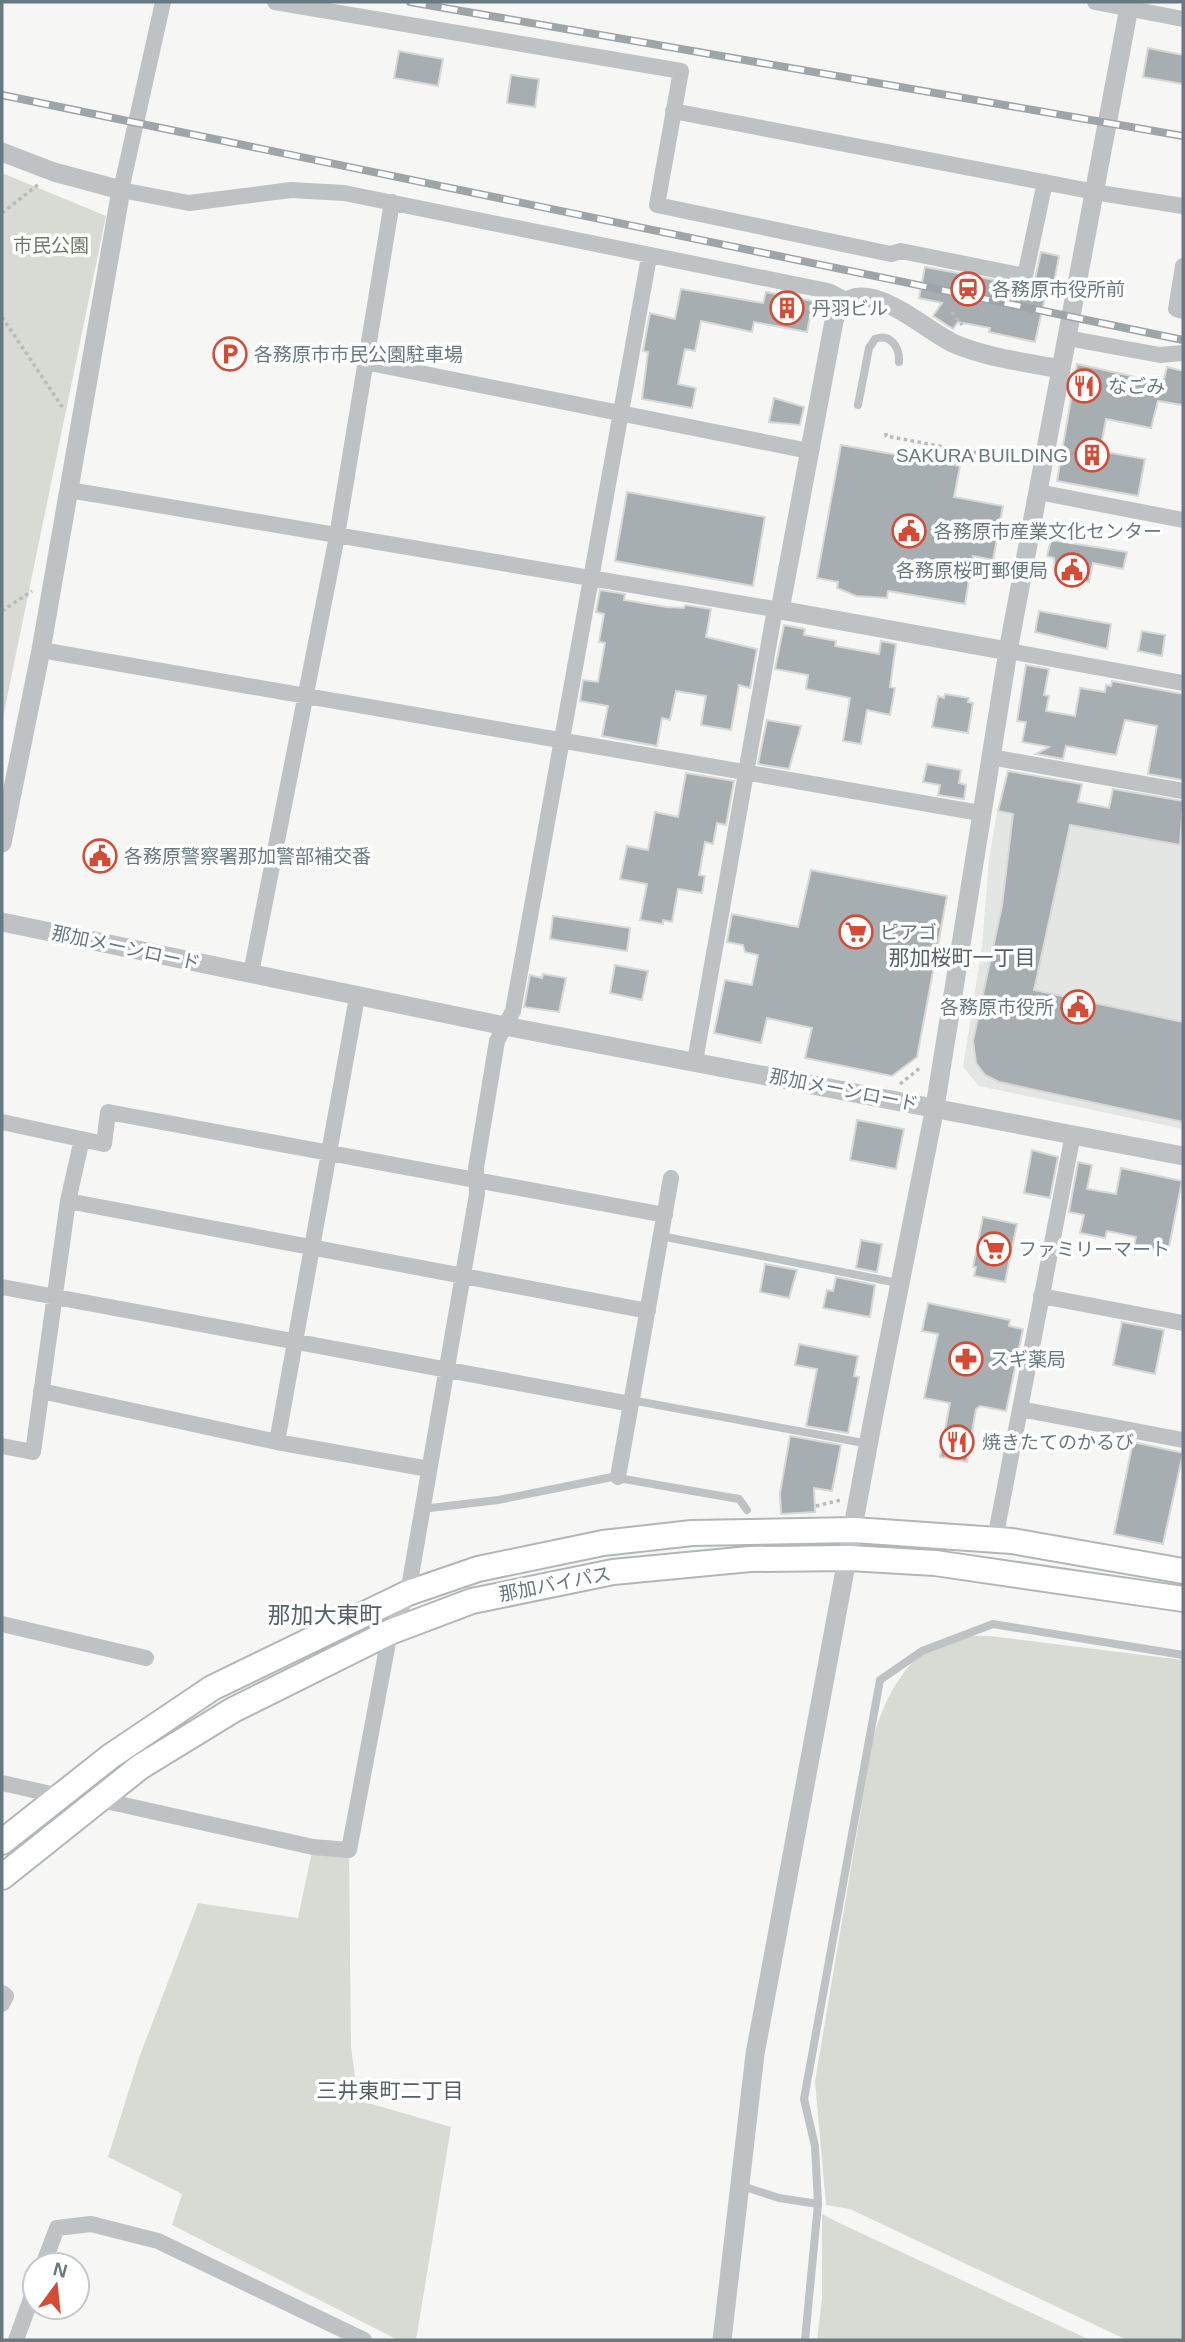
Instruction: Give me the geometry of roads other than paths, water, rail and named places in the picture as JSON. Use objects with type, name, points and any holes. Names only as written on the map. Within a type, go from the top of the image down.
[{"type":"highway","name":"那加バイパス","points":[[2,1842],[111,1756],[212,1688],[408,1593],[478,1569],[603,1543],[692,1532],[853,1530],[995,1539],[1183,1571]]},
{"type":"highway","name":"那加バイパス","points":[[2,1877],[140,1767],[233,1710],[390,1632],[472,1601],[613,1572],[750,1559],[849,1558],[935,1563],[1183,1599]]},
{"type":"street","points":[[2,843],[41,650],[121,190],[163,2]]},
{"type":"street","points":[[275,2],[681,71],[657,205],[891,254],[901,251],[1026,276],[1045,182]]},
{"type":"street","points":[[1095,2],[1129,5],[1183,19]]},
{"type":"street","points":[[722,2340],[755,2054],[899,1283],[935,1107],[1008,651],[1129,5]]},
{"type":"street","points":[[673,111],[1094,192],[1183,206]]},
{"type":"street","points":[[2,152],[54,172],[121,190],[190,203],[291,190],[344,193],[649,257],[828,291],[848,301]]},
{"type":"street","points":[[251,973],[337,536],[392,202]]},
{"type":"street","points":[[101,1800],[313,1847],[349,1850],[390,1632],[408,1593],[477,1194],[476,1168],[497,1041],[513,1011],[649,257]]},
{"type":"street","points":[[1183,267],[1176,309],[1183,311]]},
{"type":"street","points":[[695,1060],[778,610],[834,321],[840,307],[858,297],[880,301],[907,313],[954,344],[1060,369]]},
{"type":"street","points":[[1067,338],[1160,355],[1183,354]]},
{"type":"street","points":[[365,362],[809,451]]},
{"type":"street","points":[[69,490],[778,610],[1183,683]]},
{"type":"street","points":[[1038,492],[1183,520]]},
{"type":"street","points":[[41,650],[980,813]]},
{"type":"street","points":[[991,757],[1183,791]]},
{"type":"street","name":"那加メーンロード","points":[[2,922],[357,997],[1183,1156]]},
{"type":"street","points":[[277,1442],[357,997]]},
{"type":"street","points":[[2,1122],[104,1144],[108,1112],[664,1215]]},
{"type":"street","points":[[995,1539],[1073,1134]]},
{"type":"street","points":[[2,1446],[33,1452],[68,1201],[82,1139]]},
{"type":"street","points":[[618,1478],[671,1178]]},
{"type":"street","points":[[68,1201],[648,1311]]},
{"type":"street","points":[[2,1287],[55,1295],[296,1344],[631,1402]]},
{"type":"street","points":[[1041,1296],[1183,1323]]},
{"type":"street","points":[[41,1391],[277,1442],[429,1469]]},
{"type":"street","points":[[1020,1409],[1183,1440]]},
{"type":"street","points":[[2,1624],[146,1658]]},
{"type":"street","points":[[2,1783],[60,1796]]},
{"type":"street","points":[[2,1993],[6,1996],[2,2004]]},
{"type":"street","points":[[48,2251],[57,2228],[91,2224],[158,2241],[364,2340]]},
{"type":"street","points":[[16,2340],[23,2321]]},
{"type":"lane","points":[[858,405],[869,348],[874,340],[880,337],[891,341],[897,347],[900,362]]},
{"type":"lane","points":[[661,1236],[899,1283]]},
{"type":"lane","points":[[631,1402],[869,1444]]},
{"type":"lane","points":[[422,1508],[498,1500],[618,1478],[739,1499],[747,1510]]},
{"type":"lane","points":[[805,2340],[818,2204],[815,2146],[804,2099],[880,1680],[922,1651],[993,1624],[1183,1656]]},
{"type":"lane","points":[[738,2185],[779,2198],[818,2204]]},
{"type":"railway","points":[[410,2],[1183,136]]},
{"type":"railway","points":[[2,95],[1183,340]]},
{"type":"place","name":"各務原市役所前","points":[[968,289]]},
{"type":"place","name":"丹羽ビル","points":[[787,308]]},
{"type":"place","name":"各務原市市民公園駐車場","points":[[230,354]]},
{"type":"place","name":"なごみ","points":[[1084,386]]},
{"type":"place","name":"SAKURA BUILDING","points":[[1092,455]]},
{"type":"place","name":"各務原市産業文化センター","points":[[909,531]]},
{"type":"place","name":"各務原桜町郵便局","points":[[1072,570]]},
{"type":"place","name":"各務原警察署那加警部補交番","points":[[100,856]]},
{"type":"place","name":"ピアゴ","points":[[856,932]]},
{"type":"place","name":"各務原市役所","points":[[1078,1007]]},
{"type":"place","name":"ファミリーマート","points":[[994,1249]]},
{"type":"place","name":"スギ薬局","points":[[966,1359]]},
{"type":"place","name":"焼きたてのかるび","points":[[957,1442]]},
{"type":"district","name":"那加桜町一丁目","points":[[962,957]]},
{"type":"district","name":"那加大東町","points":[[325,1615]]},
{"type":"district","name":"三井東町二丁目","points":[[390,2090]]},
{"type":"park label","name":"市民公園","points":[[51,245]]}]
